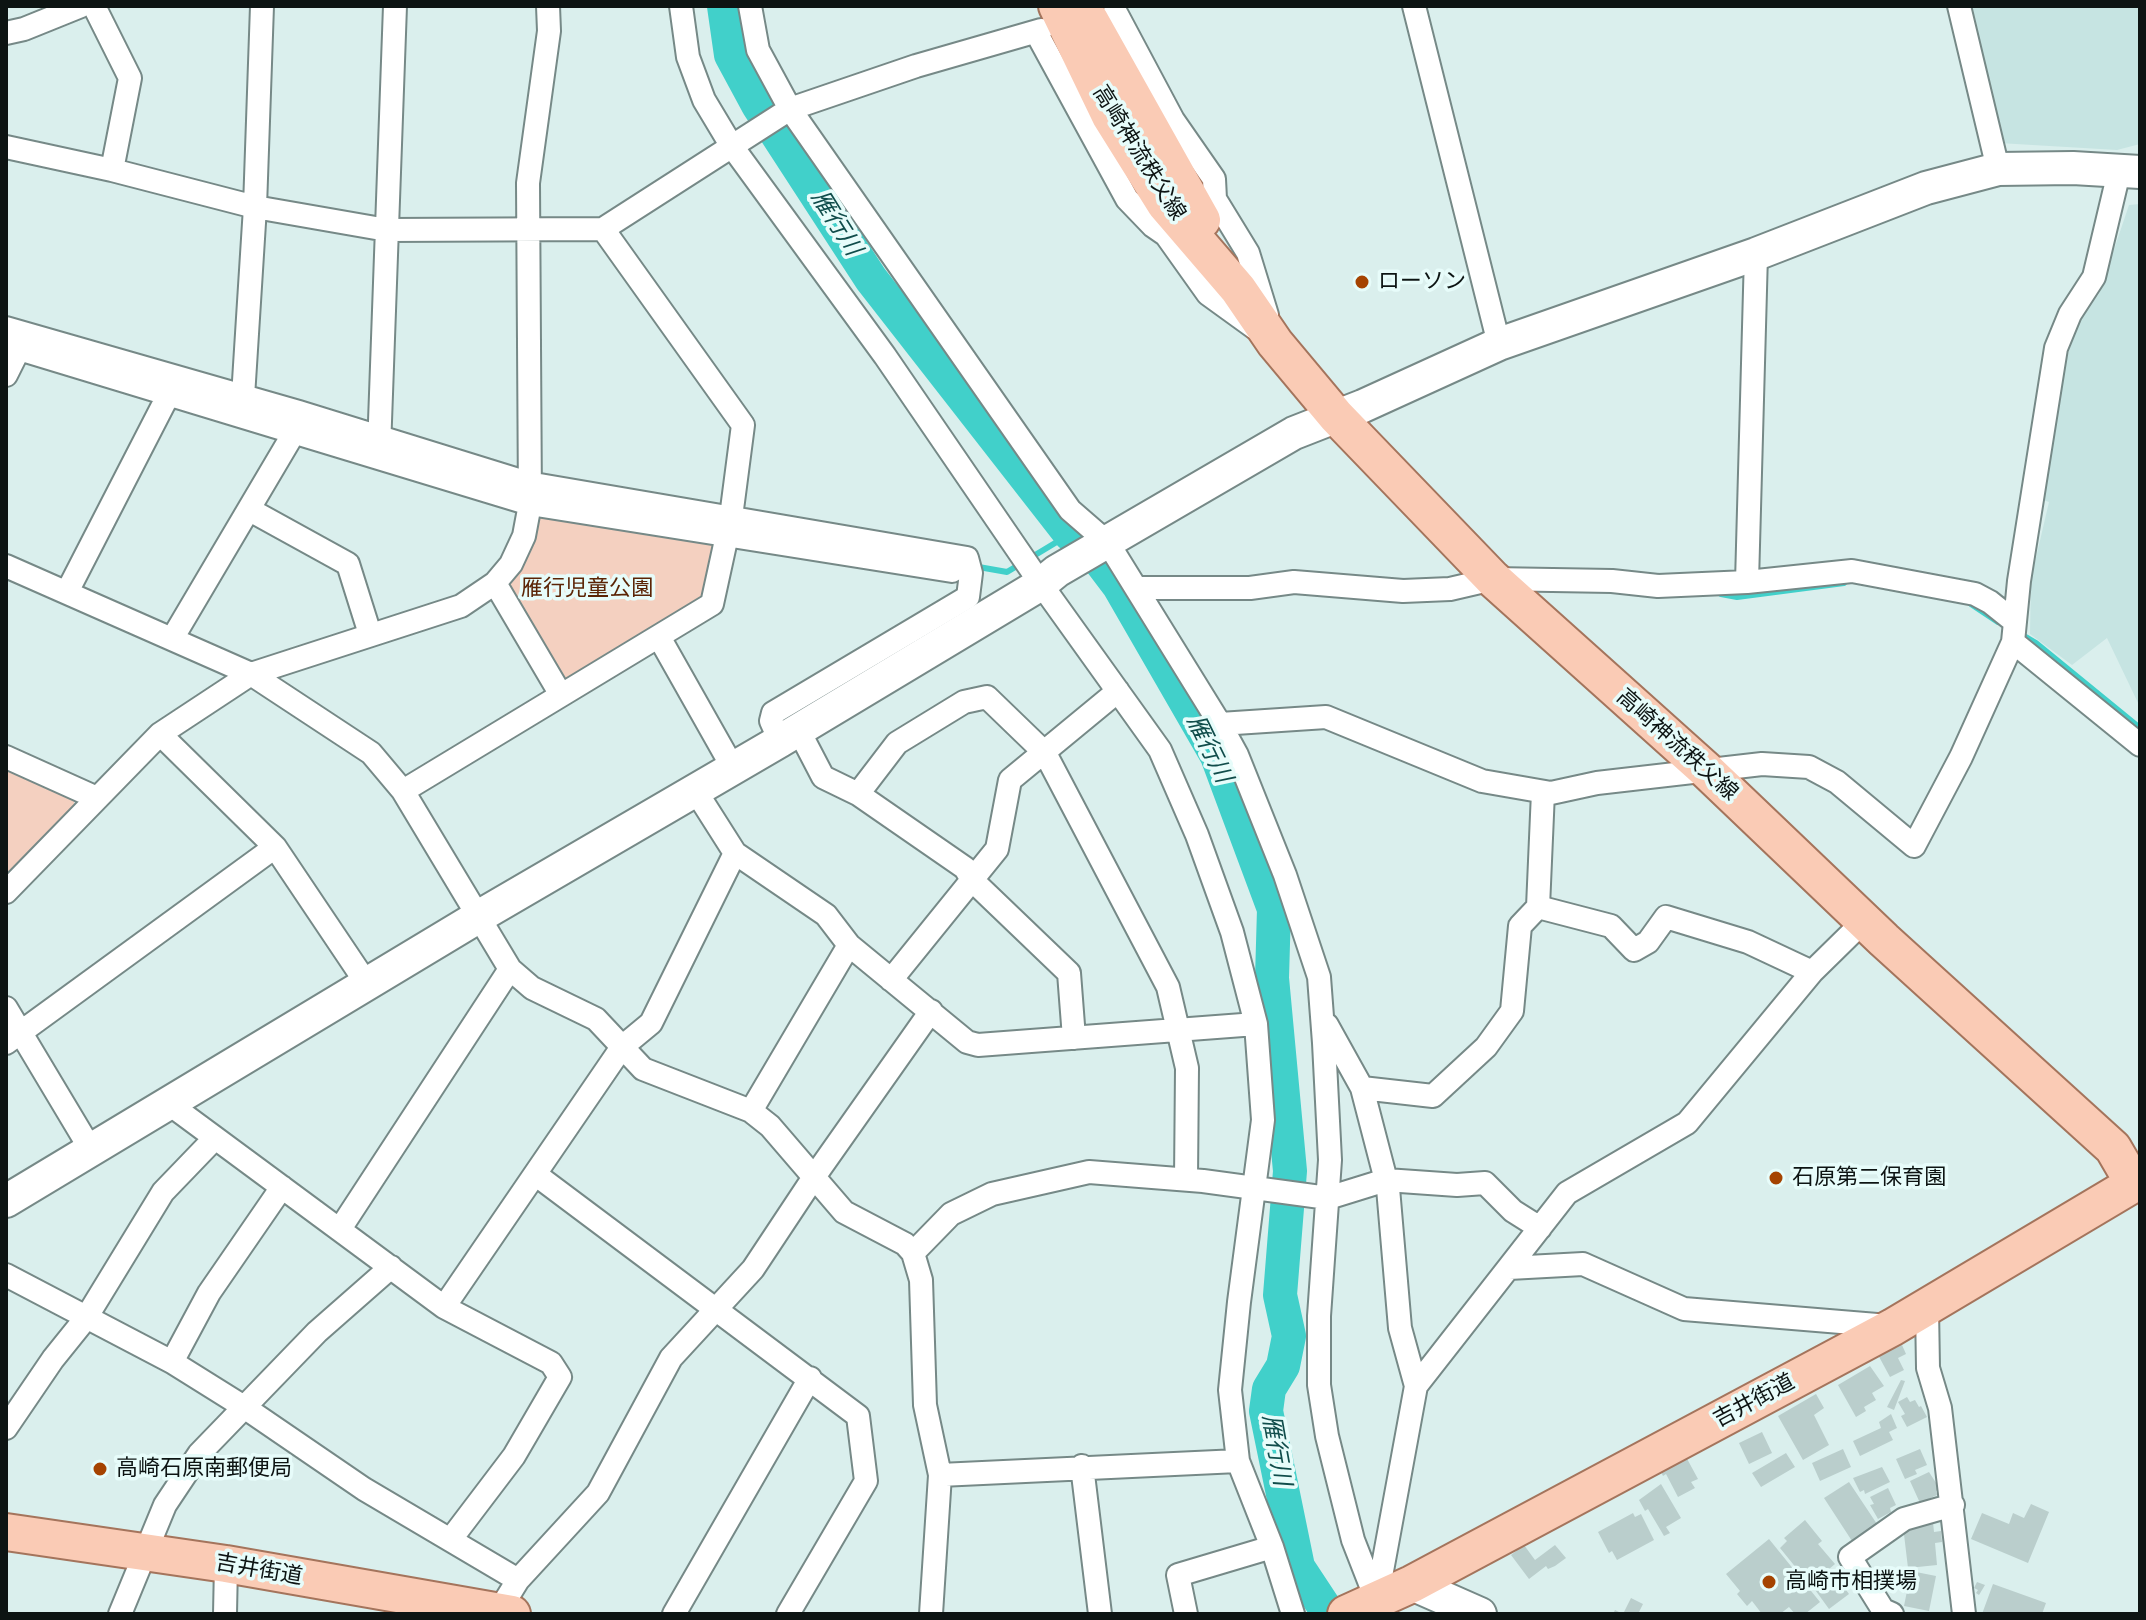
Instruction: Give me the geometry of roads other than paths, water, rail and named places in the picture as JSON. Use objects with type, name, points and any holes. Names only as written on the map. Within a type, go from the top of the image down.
[{"type":"main road","name":"高崎神流秩父線","points":[[1100,10],[1238,289]]},
{"type":"main road","name":"高崎神流秩父線","points":[[1045,23],[1110,116],[1165,204],[1238,289],[1275,343],[1336,416],[1493,579],[1706,770],[1864,921],[2113,1148],[2138,1184]]},
{"type":"main road","name":"吉井街道","points":[[1368,1608],[1893,1327],[2050,1232],[2138,1184]]},
{"type":"main road","name":"吉井街道","points":[[6,1532],[506,1605]]},
{"type":"street","points":[[6,33],[81,6]]},
{"type":"street","points":[[94,6],[130,78],[112,170]]},
{"type":"street","points":[[240,406],[255,207],[262,6]]},
{"type":"street","points":[[379,447],[395,6]]},
{"type":"street","points":[[6,892],[160,734],[251,674],[461,606],[495,583],[511,564],[524,536],[529,494],[528,183],[549,31],[548,6]]},
{"type":"street","points":[[681,6],[688,57],[704,100],[731,145],[885,356],[1041,584],[1160,750],[1197,835],[1232,932],[1256,1024],[1263,1120],[1230,1390],[1238,1461],[1272,1547],[1293,1614]]},
{"type":"street","points":[[750,6],[758,50],[790,109],[1070,510],[1108,543],[1220,724],[1237,755],[1285,875],[1319,977],[1322,1017],[1330,1160],[1319,1316],[1319,1385],[1327,1436],[1368,1608]]},
{"type":"street","points":[[1137,6],[1100,10],[1214,179],[1215,199],[1248,253],[1275,343]]},
{"type":"street","points":[[1414,6],[1499,344]]},
{"type":"street","points":[[1959,6],[1998,169]]},
{"type":"street","points":[[6,147],[112,170],[255,207],[387,230],[603,229],[790,109],[1045,23],[1127,199],[1166,235],[1208,294],[1275,343]]},
{"type":"street","points":[[6,1201],[1289,435],[1499,344],[1756,254],[1926,188],[1998,169],[2073,168],[2130,172],[2094,277],[2070,314],[2056,348],[2014,632],[1961,757],[1914,846],[1837,782],[1809,767],[1762,764],[1597,783],[1551,793],[1482,781],[1326,717],[1220,724]]},
{"type":"street","points":[[403,791],[712,604],[728,526],[743,425],[603,229]]},
{"type":"street","points":[[1747,582],[1756,254]]},
{"type":"street","points":[[6,375],[15,339],[529,494],[728,526],[971,573],[968,597],[773,713],[771,721],[789,735],[823,777],[858,794],[965,868],[972,880],[1069,973],[1074,1038]]},
{"type":"street","points":[[67,592],[174,386]]},
{"type":"street","points":[[172,639],[250,510],[297,422]]},
{"type":"street","points":[[250,510],[348,564],[370,634]]},
{"type":"street","points":[[6,566],[251,674],[371,753],[403,791],[510,969],[532,988],[596,1019],[643,1069],[751,1111],[770,1126],[844,1212],[905,1244],[913,1253],[921,1280],[925,1405],[940,1475],[931,1614]]},
{"type":"street","points":[[1136,588],[1250,588],[1294,582],[1403,591],[1450,589],[1493,579],[1612,581],[1658,586],[1747,582],[1852,571],[1975,594],[1990,602],[2014,632],[2140,745]]},
{"type":"street","points":[[495,583],[561,695]]},
{"type":"street","points":[[659,637],[733,768]]},
{"type":"street","points":[[891,980],[997,849],[1010,780],[1118,691]]},
{"type":"street","points":[[858,794],[897,743],[964,702],[987,697],[1045,753],[1168,987],[1187,1068],[1186,1179]]},
{"type":"street","points":[[160,734],[275,847],[367,984]]},
{"type":"street","points":[[6,757],[97,798]]},
{"type":"street","points":[[695,790],[735,853],[826,915],[849,945],[967,1042],[978,1045],[1256,1024]]},
{"type":"street","points":[[1362,1088],[1433,1096],[1486,1047],[1512,1011],[1520,926],[1538,907],[1543,792]]},
{"type":"street","points":[[13,1038],[275,847]]},
{"type":"street","points":[[444,1307],[622,1047],[651,1023],[735,853]]},
{"type":"street","points":[[1538,907],[1611,926],[1634,950],[1648,942],[1666,917],[1748,942],[1812,972]]},
{"type":"street","points":[[1368,1608],[1416,1386],[1567,1193],[1687,1123],[1812,972],[1864,921]]},
{"type":"street","points":[[751,1111],[849,945]]},
{"type":"street","points":[[340,1229],[510,969]]},
{"type":"street","points":[[6,1008],[13,1038],[91,1150]]},
{"type":"street","points":[[6,1275],[172,1362],[364,1489],[451,1539],[506,1605],[598,1493],[671,1358],[753,1269],[931,1011]]},
{"type":"street","points":[[1322,1017],[1362,1088],[1386,1180],[1400,1328],[1416,1386]]},
{"type":"street","points":[[168,1103],[444,1307],[551,1363],[560,1377],[514,1456],[451,1539]]},
{"type":"street","points":[[6,1428],[53,1359],[86,1318],[163,1192],[215,1138]]},
{"type":"street","points":[[913,1253],[951,1214],[992,1194],[1089,1172],[1186,1179],[1328,1198],[1386,1180],[1457,1185],[1485,1183],[1513,1211],[1540,1228]]},
{"type":"street","points":[[535,1174],[718,1308],[858,1416],[866,1481],[788,1614]]},
{"type":"street","points":[[172,1362],[209,1293],[282,1187]]},
{"type":"street","points":[[1509,1268],[1583,1264],[1684,1309],[1893,1327]]},
{"type":"street","points":[[120,1614],[165,1505],[199,1454],[317,1332],[391,1267]]},
{"type":"street","points":[[1927,1308],[1928,1368],[1940,1408],[1964,1614]]},
{"type":"street","points":[[674,1614],[810,1378]]},
{"type":"street","points":[[940,1475],[1238,1461]]},
{"type":"street","points":[[1082,1466],[1100,1614]]},
{"type":"street","points":[[1892,1614],[1883,1610],[1850,1557],[1904,1519],[1953,1505]]},
{"type":"street","points":[[1186,1614],[1178,1575],[1272,1547]]},
{"type":"street","points":[[225,1614],[226,1564]]},
{"type":"street","points":[[1412,1584],[1480,1614]]},
{"type":"waterway","name":"雁行川","points":[[724,6],[731,55],[758,105],[871,279],[1070,534],[1100,561],[1119,586],[1217,756],[1274,909],[1272,978],[1290,1171],[1280,1295],[1289,1336],[1283,1366],[1269,1389],[1266,1411],[1298,1567],[1329,1614]]},
{"type":"waterway","points":[[973,566],[1007,572],[1070,534]]},
{"type":"waterway","points":[[1721,594],[1737,597],[1844,583]]},
{"type":"waterway","points":[[1971,604],[1998,622]]},
{"type":"waterway","points":[[2019,633],[2036,643],[2140,728]]},
{"type":"place","name":"ローソン","points":[[1362,282]]},
{"type":"place","name":"石原第二保育園","points":[[1776,1178]]},
{"type":"place","name":"高崎石原南郵便局","points":[[100,1469]]},
{"type":"place","name":"高崎市相撲場","points":[[1769,1582]]},
{"type":"park label","name":"雁行児童公園","points":[[587,589]]}]
